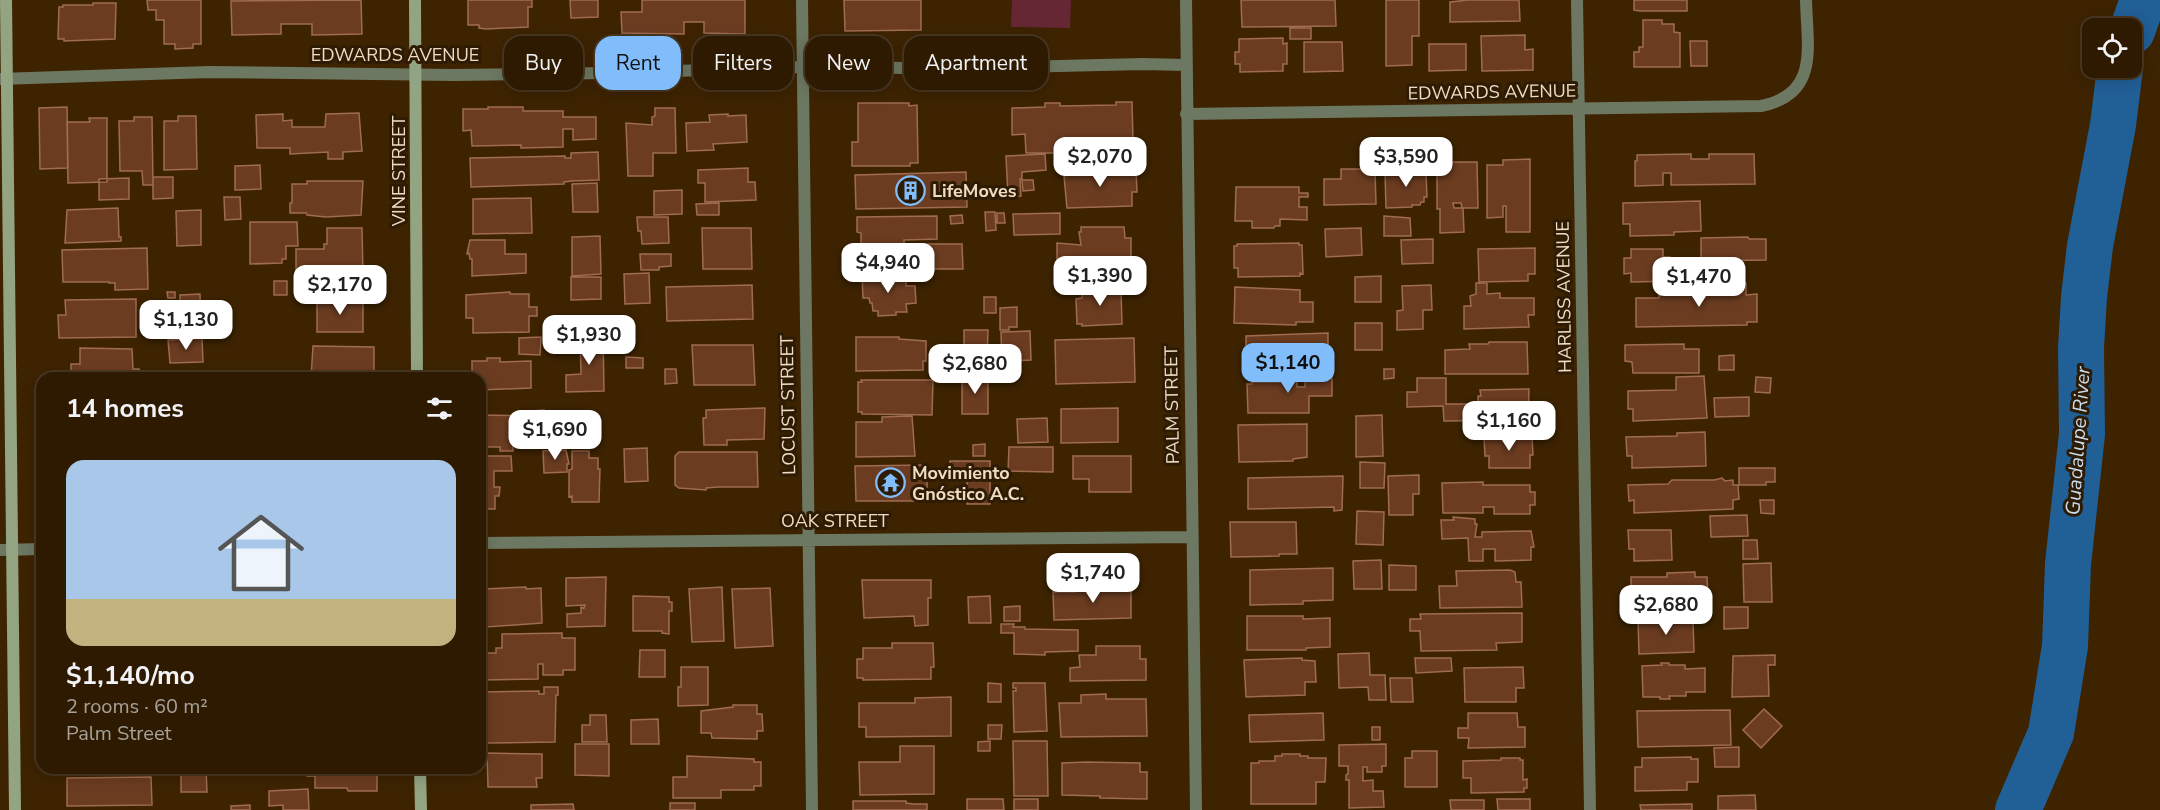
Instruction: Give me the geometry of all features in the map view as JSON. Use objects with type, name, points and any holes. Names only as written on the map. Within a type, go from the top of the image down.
[{"type":"main road","points":[[6,0],[4,79],[6,550],[15,810]]},
{"type":"main road","name":"VINE STREET","points":[[415,0],[417,372]]},
{"type":"main road","points":[[420,774],[421,810]]},
{"type":"street","name":"LOCUST STREET","points":[[802,0],[812,810]]},
{"type":"street","name":"PALM STREET","points":[[1186,0],[1196,810]]},
{"type":"street","name":"HARLISS AVENUE","points":[[1577,0],[1590,810]]},
{"type":"street","name":"EDWARDS AVENUE","points":[[1186,114],[1761,106],[1780,102],[1794,92],[1803,79],[1807,66],[1806,0]]},
{"type":"street","name":"EDWARDS AVENUE","points":[[4,79],[209,72],[609,73],[802,67],[934,69],[1186,65]]},
{"type":"street","name":"OAK STREET","points":[[486,543],[1191,537]]},
{"type":"street","points":[[6,550],[36,549]]},
{"type":"shaded area","points":[[1012,0],[1071,0],[1070,28],[1011,27]]},
{"type":"building","points":[[147,0],[201,0],[201,44],[193,44],[193,48],[175,49],[175,44],[164,44],[164,20],[156,20],[156,10],[148,10]]},
{"type":"building","points":[[361,0],[362,34],[312,35],[312,24],[281,24],[281,34],[232,35],[231,1]]},
{"type":"building","points":[[468,0],[532,0],[532,7],[528,7],[528,27],[486,29],[479,28],[479,25],[468,25]]},
{"type":"building","points":[[570,0],[598,0],[598,17],[571,18]]},
{"type":"building","points":[[642,0],[745,0],[745,34],[704,33],[704,22],[684,22],[684,34],[622,33],[621,12],[642,12]]},
{"type":"building","points":[[844,0],[921,0],[921,30],[845,31]]},
{"type":"building","points":[[1241,0],[1335,0],[1336,26],[1242,27]]},
{"type":"building","points":[[1386,0],[1419,0],[1419,36],[1412,36],[1412,65],[1386,66]]},
{"type":"building","points":[[1519,0],[1520,21],[1450,22],[1450,2]]},
{"type":"building","points":[[1634,0],[1687,0],[1687,11],[1634,10]]},
{"type":"building","points":[[93,3],[116,3],[115,39],[64,41],[64,39],[58,39],[59,7],[93,5]]},
{"type":"building","points":[[1643,20],[1662,20],[1662,24],[1674,24],[1674,32],[1680,33],[1680,67],[1634,67],[1634,52],[1639,52],[1639,47],[1643,47]]},
{"type":"building","points":[[1290,28],[1311,28],[1311,39],[1290,39]]},
{"type":"building","points":[[1525,35],[1525,50],[1533,49],[1533,70],[1482,71],[1481,36]]},
{"type":"building","points":[[1283,38],[1283,44],[1287,43],[1287,64],[1283,64],[1283,71],[1240,72],[1240,64],[1235,64],[1235,52],[1239,52],[1239,39]]},
{"type":"building","points":[[1690,41],[1707,41],[1707,66],[1691,66]]},
{"type":"building","points":[[1304,42],[1342,42],[1343,71],[1304,72]]},
{"type":"building","points":[[1429,44],[1466,44],[1466,70],[1429,71]]},
{"type":"building","points":[[1116,102],[1132,102],[1133,141],[1086,142],[1086,152],[1064,152],[1064,142],[1060,142],[1060,153],[1026,153],[1025,134],[1012,135],[1012,108],[1045,107],[1045,103],[1060,103],[1060,106],[1116,105]]},
{"type":"building","points":[[858,103],[917,105],[918,163],[910,163],[910,166],[852,166],[852,142],[858,142]]},
{"type":"building","points":[[67,107],[68,168],[40,169],[39,108]]},
{"type":"building","points":[[488,107],[523,107],[523,111],[563,111],[563,117],[596,117],[596,139],[573,140],[573,129],[563,129],[563,147],[472,146],[471,130],[463,131],[463,109],[488,109]]},
{"type":"building","points":[[655,108],[675,108],[676,153],[653,153],[653,176],[628,176],[626,123],[652,125]]},
{"type":"building","points":[[359,113],[362,151],[343,152],[343,159],[328,159],[328,152],[290,154],[290,148],[257,148],[256,115],[283,114],[283,121],[292,120],[292,127],[325,127],[326,114]]},
{"type":"building","points":[[728,114],[728,116],[746,115],[747,142],[713,144],[714,150],[687,151],[686,123],[710,122],[709,115]]},
{"type":"building","points":[[178,116],[196,116],[197,169],[164,170],[164,121],[178,121]]},
{"type":"building","points":[[134,117],[152,117],[153,185],[143,185],[142,171],[120,171],[119,121],[134,121]]},
{"type":"building","points":[[89,118],[107,118],[107,182],[68,183],[67,122],[90,122]]},
{"type":"building","points":[[598,152],[599,180],[572,181],[564,182],[564,184],[471,187],[470,158],[565,156],[565,158],[571,158],[571,153]]},
{"type":"building","points":[[1045,154],[1046,170],[1022,172],[1021,196],[1008,197],[1006,156]]},
{"type":"building","points":[[1691,154],[1691,159],[1709,159],[1709,154],[1754,154],[1755,184],[1671,185],[1671,173],[1663,173],[1663,185],[1635,186],[1637,155]]},
{"type":"building","points":[[1530,159],[1530,232],[1506,232],[1506,206],[1503,206],[1503,217],[1487,218],[1487,165],[1503,165],[1503,160]]},
{"type":"building","points":[[1450,162],[1477,162],[1478,208],[1463,208],[1464,232],[1440,233],[1440,209],[1437,209],[1437,169],[1450,169]],"holes":[[[1453,203],[1461,203],[1462,208],[1454,208]]]},
{"type":"building","points":[[260,165],[261,189],[235,190],[235,166]]},
{"type":"building","points":[[1401,166],[1421,167],[1421,173],[1426,173],[1427,197],[1424,197],[1424,202],[1420,205],[1386,208],[1385,174],[1399,174],[1398,168]]},
{"type":"building","points":[[748,168],[748,182],[755,182],[756,200],[705,202],[705,183],[698,183],[698,170]]},
{"type":"building","points":[[1136,169],[1137,192],[1132,192],[1132,206],[1067,208],[1064,176],[1066,176],[1066,171]]},
{"type":"building","points":[[1341,169],[1375,169],[1376,204],[1324,205],[1324,179],[1341,179]]},
{"type":"building","name":"LifeMoves","points":[[966,172],[967,207],[856,209],[855,175]]},
{"type":"building","points":[[153,177],[173,177],[173,198],[153,199]]},
{"type":"building","points":[[129,178],[129,199],[99,200],[99,179]]},
{"type":"building","points":[[1022,180],[1033,180],[1034,190],[1023,191]]},
{"type":"building","points":[[307,181],[363,181],[361,215],[326,217],[290,213],[292,184],[307,184]]},
{"type":"building","points":[[597,183],[598,212],[573,212],[572,184]]},
{"type":"building","points":[[1236,187],[1299,187],[1299,193],[1308,193],[1308,197],[1299,197],[1299,207],[1307,207],[1307,220],[1280,219],[1280,226],[1274,228],[1252,228],[1252,221],[1235,221]]},
{"type":"building","points":[[682,190],[682,214],[654,215],[654,191]]},
{"type":"building","points":[[224,197],[240,197],[241,219],[225,220]]},
{"type":"building","points":[[531,198],[532,233],[473,234],[473,199]]},
{"type":"building","points":[[1700,201],[1701,231],[1674,232],[1674,235],[1630,236],[1630,224],[1623,224],[1623,203]]},
{"type":"building","points":[[719,203],[719,215],[697,215],[696,204]]},
{"type":"building","points":[[118,208],[121,241],[65,243],[67,210]]},
{"type":"building","points":[[201,210],[201,245],[177,246],[176,211]]},
{"type":"building","points":[[985,212],[995,212],[996,230],[986,231]]},
{"type":"building","points":[[997,213],[1004,213],[1005,223],[997,223]]},
{"type":"building","points":[[1060,213],[1060,234],[1014,235],[1013,214]]},
{"type":"building","points":[[962,215],[963,223],[951,224],[950,216]]},
{"type":"building","points":[[937,216],[937,239],[904,240],[904,260],[883,261],[883,270],[860,270],[859,258],[883,258],[883,254],[861,254],[861,233],[857,232],[857,217]]},
{"type":"building","points":[[1384,216],[1410,218],[1411,236],[1384,236]]},
{"type":"building","points":[[637,217],[668,217],[669,243],[642,244]]},
{"type":"building","points":[[250,222],[297,222],[298,246],[286,246],[286,259],[282,259],[282,263],[250,264]]},
{"type":"building","points":[[1081,227],[1124,227],[1125,238],[1131,238],[1131,263],[1057,265],[1057,243],[1081,245],[1079,232],[1081,232]]},
{"type":"building","points":[[327,228],[362,228],[363,274],[296,275],[296,249],[324,249],[324,244],[327,244]]},
{"type":"building","points":[[702,228],[751,228],[752,269],[703,269]]},
{"type":"building","points":[[1361,228],[1362,255],[1326,257],[1325,229]]},
{"type":"building","points":[[600,236],[601,274],[572,276],[572,237]]},
{"type":"building","points":[[1748,237],[1749,239],[1766,239],[1766,260],[1701,261],[1701,238]]},
{"type":"building","points":[[1433,239],[1433,263],[1402,264],[1401,240]]},
{"type":"building","points":[[470,240],[505,240],[505,254],[526,254],[526,273],[472,276],[472,259],[469,253],[467,254]]},
{"type":"building","points":[[1299,243],[1302,245],[1303,274],[1300,273],[1300,276],[1238,277],[1238,268],[1234,268],[1234,246],[1237,244]]},
{"type":"building","points":[[925,244],[962,244],[963,269],[925,269]]},
{"type":"building","points":[[147,248],[148,289],[115,290],[115,283],[109,282],[63,282],[62,250]]},
{"type":"building","points":[[1535,248],[1535,274],[1528,274],[1528,281],[1479,282],[1478,249]]},
{"type":"building","points":[[1631,249],[1663,249],[1663,257],[1670,257],[1670,265],[1726,263],[1726,280],[1631,282],[1631,273],[1624,274],[1624,258],[1631,258]]},
{"type":"building","points":[[640,254],[671,254],[671,266],[659,267],[659,270],[641,270]]},
{"type":"building","points":[[649,273],[650,303],[625,304],[624,274]]},
{"type":"building","points":[[862,275],[906,277],[906,286],[915,286],[916,303],[906,304],[907,312],[878,316],[878,311],[873,311],[869,298],[863,298]]},
{"type":"building","points":[[1381,276],[1381,302],[1355,302],[1355,277]]},
{"type":"building","points":[[571,277],[601,277],[601,299],[571,300]]},
{"type":"building","points":[[274,281],[287,281],[287,295],[274,295]]},
{"type":"building","points":[[1476,283],[1487,283],[1487,294],[1500,293],[1500,298],[1534,298],[1534,315],[1528,315],[1529,327],[1464,329],[1464,306],[1471,306],[1470,296],[1476,294]]},
{"type":"building","points":[[1746,283],[1746,295],[1757,294],[1757,322],[1747,322],[1747,325],[1636,327],[1636,298],[1659,298],[1659,291],[1717,289],[1717,284]]},
{"type":"building","points":[[752,285],[753,319],[667,321],[666,287]]},
{"type":"building","points":[[1431,285],[1432,310],[1423,310],[1423,329],[1397,330],[1397,311],[1403,310],[1402,286]]},
{"type":"building","points":[[1235,287],[1300,290],[1300,302],[1313,302],[1313,322],[1296,322],[1296,325],[1234,323]]},
{"type":"building","points":[[1082,288],[1121,289],[1122,324],[1082,326],[1082,324],[1077,324],[1076,299],[1082,298]]},
{"type":"building","points":[[167,292],[175,292],[175,298],[168,298]]},
{"type":"building","points":[[510,292],[510,294],[529,294],[529,307],[537,307],[537,316],[529,316],[529,332],[473,333],[473,318],[466,318],[466,295]]},
{"type":"building","points":[[200,294],[201,337],[180,337],[180,295]]},
{"type":"building","points":[[984,297],[996,297],[996,313],[984,313]]},
{"type":"building","points":[[136,299],[136,337],[59,338],[58,315],[66,315],[65,300]]},
{"type":"building","points":[[363,299],[363,332],[317,332],[317,300]]},
{"type":"building","points":[[1017,307],[1017,327],[1000,330],[1000,308]]},
{"type":"building","points":[[1355,323],[1382,323],[1382,350],[1355,350]]},
{"type":"building","points":[[964,330],[988,330],[987,364],[964,363]]},
{"type":"building","points":[[1030,331],[1031,360],[1010,361],[1010,369],[1002,369],[1001,332]]},
{"type":"building","points":[[603,332],[604,391],[566,392],[566,375],[581,374],[580,336],[585,336],[585,333]]},
{"type":"building","points":[[1328,333],[1328,367],[1246,368],[1246,336]]},
{"type":"building","points":[[541,337],[540,355],[519,354],[519,338]]},
{"type":"building","points":[[856,337],[899,337],[899,339],[926,341],[926,361],[923,361],[923,370],[856,371]]},
{"type":"building","points":[[202,338],[203,362],[170,363],[168,340]]},
{"type":"building","points":[[1134,338],[1135,382],[1056,384],[1055,340]]},
{"type":"building","points":[[1489,342],[1527,342],[1528,374],[1445,374],[1445,350],[1470,349],[1469,344],[1488,344]]},
{"type":"building","points":[[1684,344],[1684,349],[1699,349],[1699,373],[1633,373],[1632,362],[1625,361],[1625,345]]},
{"type":"building","points":[[692,345],[753,345],[755,385],[694,385]]},
{"type":"building","points":[[313,346],[374,347],[374,372],[311,372]]},
{"type":"building","points":[[80,348],[132,349],[133,369],[139,369],[139,372],[71,372],[71,364],[80,364]]},
{"type":"building","points":[[1734,355],[1734,370],[1719,370],[1719,356]]},
{"type":"building","points":[[626,357],[643,358],[643,368],[626,368]]},
{"type":"building","points":[[487,358],[500,358],[500,362],[531,361],[531,388],[486,390],[486,372],[472,372],[472,361],[487,361]]},
{"type":"building","points":[[665,369],[676,369],[677,383],[665,384]]},
{"type":"building","points":[[1384,369],[1394,369],[1394,378],[1384,379]]},
{"type":"building","points":[[1305,372],[1332,372],[1332,396],[1309,396],[1309,413],[1248,413],[1247,384],[1297,382],[1297,387],[1305,387]]},
{"type":"building","points":[[979,373],[988,373],[988,414],[962,414],[962,379],[979,379]]},
{"type":"building","points":[[1704,376],[1707,418],[1633,421],[1633,409],[1628,409],[1628,391],[1676,390],[1676,377]]},
{"type":"building","points":[[1756,377],[1771,378],[1770,393],[1755,392]]},
{"type":"building","points":[[1417,378],[1446,378],[1446,404],[1478,404],[1478,396],[1481,396],[1480,390],[1529,389],[1528,420],[1444,421],[1443,406],[1407,407],[1407,392],[1417,392]]},
{"type":"building","points":[[861,380],[933,380],[932,415],[862,414],[858,412],[858,382],[862,382]]},
{"type":"building","points":[[1749,397],[1749,416],[1715,417],[1714,398]]},
{"type":"building","points":[[765,408],[764,439],[727,440],[727,445],[704,445],[703,418],[706,418],[706,410]]},
{"type":"building","points":[[1118,408],[1118,442],[1061,443],[1061,409]]},
{"type":"building","points":[[544,410],[544,439],[530,439],[530,436],[523,436],[523,441],[526,441],[527,446],[513,446],[513,451],[500,451],[500,447],[486,447],[486,415],[530,416],[530,411]]},
{"type":"building","points":[[1382,415],[1383,456],[1356,457],[1356,416]]},
{"type":"building","points":[[912,416],[915,456],[856,457],[856,422],[882,422],[882,417]]},
{"type":"building","points":[[1047,418],[1048,442],[1018,443],[1017,419]]},
{"type":"building","points":[[1307,424],[1307,457],[1293,459],[1293,461],[1239,462],[1238,425]]},
{"type":"building","points":[[1705,432],[1706,466],[1632,468],[1632,456],[1627,456],[1626,437],[1677,436],[1677,433]]},
{"type":"building","points":[[1532,437],[1533,455],[1530,455],[1530,468],[1489,468],[1489,456],[1485,456],[1484,438]]},
{"type":"building","points":[[985,444],[985,456],[973,456],[973,445]]},
{"type":"building","points":[[1009,447],[1053,447],[1053,472],[1008,471]]},
{"type":"building","points":[[647,448],[648,481],[625,482],[624,449]]},
{"type":"building","points":[[566,450],[569,464],[567,464],[567,472],[544,473],[543,451]]},
{"type":"building","points":[[572,451],[589,451],[589,458],[598,458],[599,502],[572,502],[572,496],[569,497]]},
{"type":"building","points":[[679,452],[757,452],[758,487],[718,487],[706,488],[706,490],[679,488],[675,485],[675,456]]},
{"type":"building","points":[[486,456],[511,456],[512,471],[494,471],[494,487],[500,487],[499,496],[495,496],[495,509],[486,509]]},
{"type":"building","points":[[1073,456],[1131,456],[1131,492],[1089,492],[1089,479],[1073,479]]},
{"type":"building","points":[[950,461],[990,461],[990,504],[967,504],[967,481],[950,481]]},
{"type":"building","points":[[1360,462],[1385,463],[1384,488],[1360,488]]},
{"type":"building","name":"Movimiento Gnóstico A.C.","points":[[927,465],[927,501],[856,501],[855,466]]},
{"type":"building","points":[[1739,468],[1775,468],[1775,482],[1766,482],[1766,485],[1739,485]]},
{"type":"building","points":[[1419,475],[1419,494],[1413,494],[1413,515],[1389,515],[1388,476]]},
{"type":"building","points":[[1343,476],[1342,510],[1334,511],[1334,507],[1248,509],[1248,478]]},
{"type":"building","points":[[1722,478],[1725,481],[1733,480],[1733,485],[1738,485],[1739,499],[1733,500],[1733,509],[1634,513],[1634,500],[1629,501],[1628,485],[1668,484],[1672,480]]},
{"type":"building","points":[[1483,482],[1483,485],[1530,485],[1530,492],[1535,492],[1535,505],[1530,505],[1530,514],[1494,514],[1494,507],[1483,507],[1483,513],[1443,513],[1442,483]]},
{"type":"building","points":[[1760,500],[1774,500],[1774,514],[1761,513]]},
{"type":"building","points":[[1357,511],[1384,512],[1383,545],[1356,544]]},
{"type":"building","points":[[1747,515],[1748,536],[1711,537],[1710,516]]},
{"type":"building","points":[[1453,517],[1475,519],[1475,524],[1477,524],[1475,537],[1482,537],[1482,532],[1531,531],[1534,547],[1531,547],[1531,560],[1495,561],[1495,549],[1483,549],[1483,561],[1469,561],[1468,538],[1442,539],[1441,520],[1454,520]]},
{"type":"building","points":[[1230,522],[1296,522],[1297,554],[1231,557]]},
{"type":"building","points":[[1628,530],[1671,530],[1672,560],[1634,561],[1634,549],[1629,549]]},
{"type":"building","points":[[1743,540],[1757,540],[1758,559],[1743,559]]},
{"type":"building","points":[[1381,560],[1382,589],[1354,589],[1353,561]]},
{"type":"building","points":[[1771,563],[1772,602],[1744,602],[1743,564]]},
{"type":"building","points":[[1389,565],[1416,566],[1416,590],[1389,590]]},
{"type":"building","points":[[1333,568],[1333,600],[1303,601],[1303,604],[1250,605],[1250,570]]},
{"type":"building","points":[[1510,570],[1515,572],[1516,582],[1521,582],[1522,607],[1440,608],[1439,586],[1457,586],[1456,571]]},
{"type":"building","points":[[1695,572],[1695,577],[1707,577],[1708,600],[1695,600],[1695,604],[1666,604],[1666,607],[1635,608],[1635,605],[1631,605],[1631,577],[1667,577],[1667,573]]},
{"type":"building","points":[[606,577],[605,626],[567,627],[567,614],[581,613],[581,607],[584,608],[585,605],[566,606],[566,578]]},
{"type":"building","points":[[862,580],[931,580],[928,625],[915,626],[914,616],[864,618]]},
{"type":"building","points":[[722,587],[724,641],[692,642],[689,589]]},
{"type":"building","points":[[1131,587],[1131,618],[1054,620],[1053,592],[1076,592],[1076,588]]},
{"type":"building","points":[[541,588],[542,623],[486,627],[486,589]]},
{"type":"building","points":[[770,588],[773,646],[735,648],[732,589]]},
{"type":"building","points":[[633,596],[669,597],[669,602],[672,602],[672,611],[669,611],[669,634],[662,633],[662,631],[633,631]]},
{"type":"building","points":[[990,596],[991,623],[969,623],[968,597]]},
{"type":"building","points":[[1020,606],[1020,621],[1004,621],[1004,607]]},
{"type":"building","points":[[1724,607],[1748,607],[1748,628],[1724,629]]},
{"type":"building","points":[[1522,613],[1522,642],[1496,643],[1497,650],[1421,651],[1420,631],[1410,631],[1410,619],[1421,619],[1420,614]]},
{"type":"building","points":[[1247,616],[1330,618],[1330,647],[1306,648],[1306,650],[1247,650]]},
{"type":"building","points":[[1693,619],[1694,652],[1639,654],[1638,620]]},
{"type":"building","points":[[1001,624],[1014,624],[1013,627],[1025,627],[1025,629],[1078,630],[1078,651],[1045,652],[1045,655],[1014,654],[1014,633],[1001,633]]},
{"type":"building","points":[[562,633],[562,638],[575,638],[575,670],[563,670],[563,675],[543,675],[543,664],[538,664],[538,679],[486,680],[486,653],[496,653],[496,648],[502,648],[502,634]]},
{"type":"building","points":[[892,643],[933,643],[934,667],[931,667],[931,679],[863,680],[863,678],[857,678],[857,659],[863,659],[863,648],[892,648]]},
{"type":"building","points":[[1096,646],[1140,646],[1140,659],[1146,659],[1146,680],[1070,681],[1070,668],[1080,667],[1079,655],[1096,655]]},
{"type":"building","points":[[640,650],[665,650],[665,677],[639,677]]},
{"type":"building","points":[[1369,653],[1370,675],[1385,675],[1386,700],[1369,700],[1368,687],[1339,688],[1338,654]]},
{"type":"building","points":[[1775,655],[1775,665],[1768,665],[1769,696],[1732,697],[1733,656]]},
{"type":"building","points":[[1302,658],[1302,660],[1315,661],[1316,682],[1305,682],[1305,695],[1246,697],[1244,660]]},
{"type":"building","points":[[1415,658],[1451,658],[1452,671],[1416,673]]},
{"type":"building","points":[[1661,663],[1685,665],[1685,669],[1705,668],[1705,692],[1686,692],[1686,696],[1669,696],[1670,699],[1643,697],[1642,666],[1662,665]]},
{"type":"building","points":[[681,667],[708,667],[708,705],[678,706]]},
{"type":"building","points":[[1523,667],[1524,688],[1516,688],[1516,702],[1465,702],[1464,668]]},
{"type":"building","points":[[1390,678],[1412,678],[1413,702],[1391,702]]},
{"type":"building","points":[[988,683],[1001,684],[1001,702],[988,702]]},
{"type":"building","points":[[1013,683],[1045,683],[1047,731],[1014,732],[1013,691],[1016,691],[1016,688],[1013,688]]},
{"type":"building","points":[[544,687],[558,687],[555,742],[487,743],[486,692],[539,691],[539,694],[544,694]]},
{"type":"building","points":[[1106,694],[1106,699],[1146,699],[1147,736],[1061,737],[1059,703],[1081,703],[1081,695]]},
{"type":"building","points":[[951,697],[951,736],[866,737],[866,727],[859,727],[859,703],[915,703],[915,698]]},
{"type":"building","points":[[733,705],[757,705],[757,714],[762,714],[763,731],[757,731],[757,739],[712,738],[711,733],[701,733],[701,711],[733,707]]},
{"type":"building","points":[[1764,709],[1782,726],[1761,748],[1743,730]]},
{"type":"building","points":[[1730,710],[1731,745],[1638,747],[1637,711]]},
{"type":"building","points":[[1323,713],[1324,740],[1250,742],[1249,715]]},
{"type":"building","points":[[1468,713],[1517,713],[1518,727],[1525,727],[1525,747],[1468,748],[1469,738],[1458,738],[1458,728],[1468,728]]},
{"type":"building","points":[[590,715],[606,715],[607,742],[582,742],[582,725],[590,725]]},
{"type":"building","points":[[658,719],[659,744],[631,744],[631,720]]},
{"type":"building","points":[[988,725],[1002,725],[1001,739],[988,739]]},
{"type":"building","points":[[1372,727],[1380,727],[1380,740],[1372,740]]},
{"type":"building","points":[[990,741],[990,751],[978,751],[978,742]]},
{"type":"building","points":[[1013,741],[1047,741],[1048,796],[1014,796]]},
{"type":"building","points":[[575,744],[609,744],[609,776],[575,775]]},
{"type":"building","points":[[1386,744],[1386,766],[1382,766],[1382,772],[1367,772],[1367,767],[1363,767],[1363,781],[1373,780],[1373,791],[1383,791],[1384,807],[1349,808],[1349,780],[1346,780],[1348,766],[1339,766],[1339,745]]},
{"type":"building","points":[[900,746],[934,746],[934,794],[860,795],[859,762],[900,762]]},
{"type":"building","points":[[1739,747],[1739,767],[1715,767],[1714,748]]},
{"type":"building","points":[[1412,751],[1437,751],[1437,787],[1405,787],[1405,758],[1412,758]]},
{"type":"building","points":[[487,753],[542,754],[542,778],[536,778],[537,787],[488,787]]},
{"type":"building","points":[[1282,754],[1326,758],[1325,782],[1316,782],[1316,804],[1251,804],[1251,763],[1275,761],[1275,756],[1282,756]]},
{"type":"building","points":[[687,756],[754,759],[754,762],[761,762],[761,786],[754,786],[754,790],[721,790],[721,798],[673,798],[673,777],[687,777]]},
{"type":"building","points":[[1691,757],[1691,759],[1698,759],[1698,782],[1687,782],[1687,790],[1635,791],[1635,767],[1642,767],[1642,758]]},
{"type":"building","points":[[1501,758],[1523,760],[1523,780],[1527,779],[1527,788],[1524,788],[1524,792],[1471,793],[1471,778],[1463,778],[1463,761],[1501,760]]},
{"type":"building","points":[[1062,763],[1140,763],[1140,772],[1147,772],[1147,799],[1062,795]]},
{"type":"building","points":[[181,774],[206,774],[207,792],[181,792]]},
{"type":"building","points":[[307,774],[377,774],[377,791],[315,788],[315,776],[307,776]]},
{"type":"building","points":[[151,777],[152,805],[67,806],[67,778]]},
{"type":"building","points":[[308,789],[309,810],[283,810],[283,805],[269,806],[269,791]]},
{"type":"building","points":[[1755,795],[1756,810],[1718,810],[1718,796]]},
{"type":"building","points":[[967,799],[1003,799],[1004,810],[967,810]]},
{"type":"building","points":[[1014,799],[1038,799],[1038,810],[1014,810]]},
{"type":"building","points":[[1497,799],[1530,799],[1530,810],[1498,810]]},
{"type":"building","points":[[1450,800],[1484,800],[1484,810],[1451,810]]},
{"type":"building","points":[[853,801],[906,801],[906,803],[913,804],[927,804],[927,810],[853,810]]},
{"type":"building","points":[[670,803],[695,803],[695,810],[670,810]]},
{"type":"building","points":[[573,804],[574,810],[531,810],[531,805]]},
{"type":"building","points":[[1692,804],[1692,810],[1641,810],[1640,805]]},
{"type":"building","points":[[250,805],[250,810],[231,810],[231,806]]},
{"type":"waterway","name":"Guadalupe River","points":[[2137,18],[2143,0]]},
{"type":"waterway","name":"Guadalupe River","points":[[2018,810],[2051,733],[2065,646],[2068,564],[2082,434],[2081,348],[2084,297],[2090,246],[2113,125],[2119,78]]},
{"type":"place","name":"LifeMoves","points":[[911,191]]},
{"type":"place","name":"Movimiento Gnóstico A.C.","points":[[891,483]]}]
